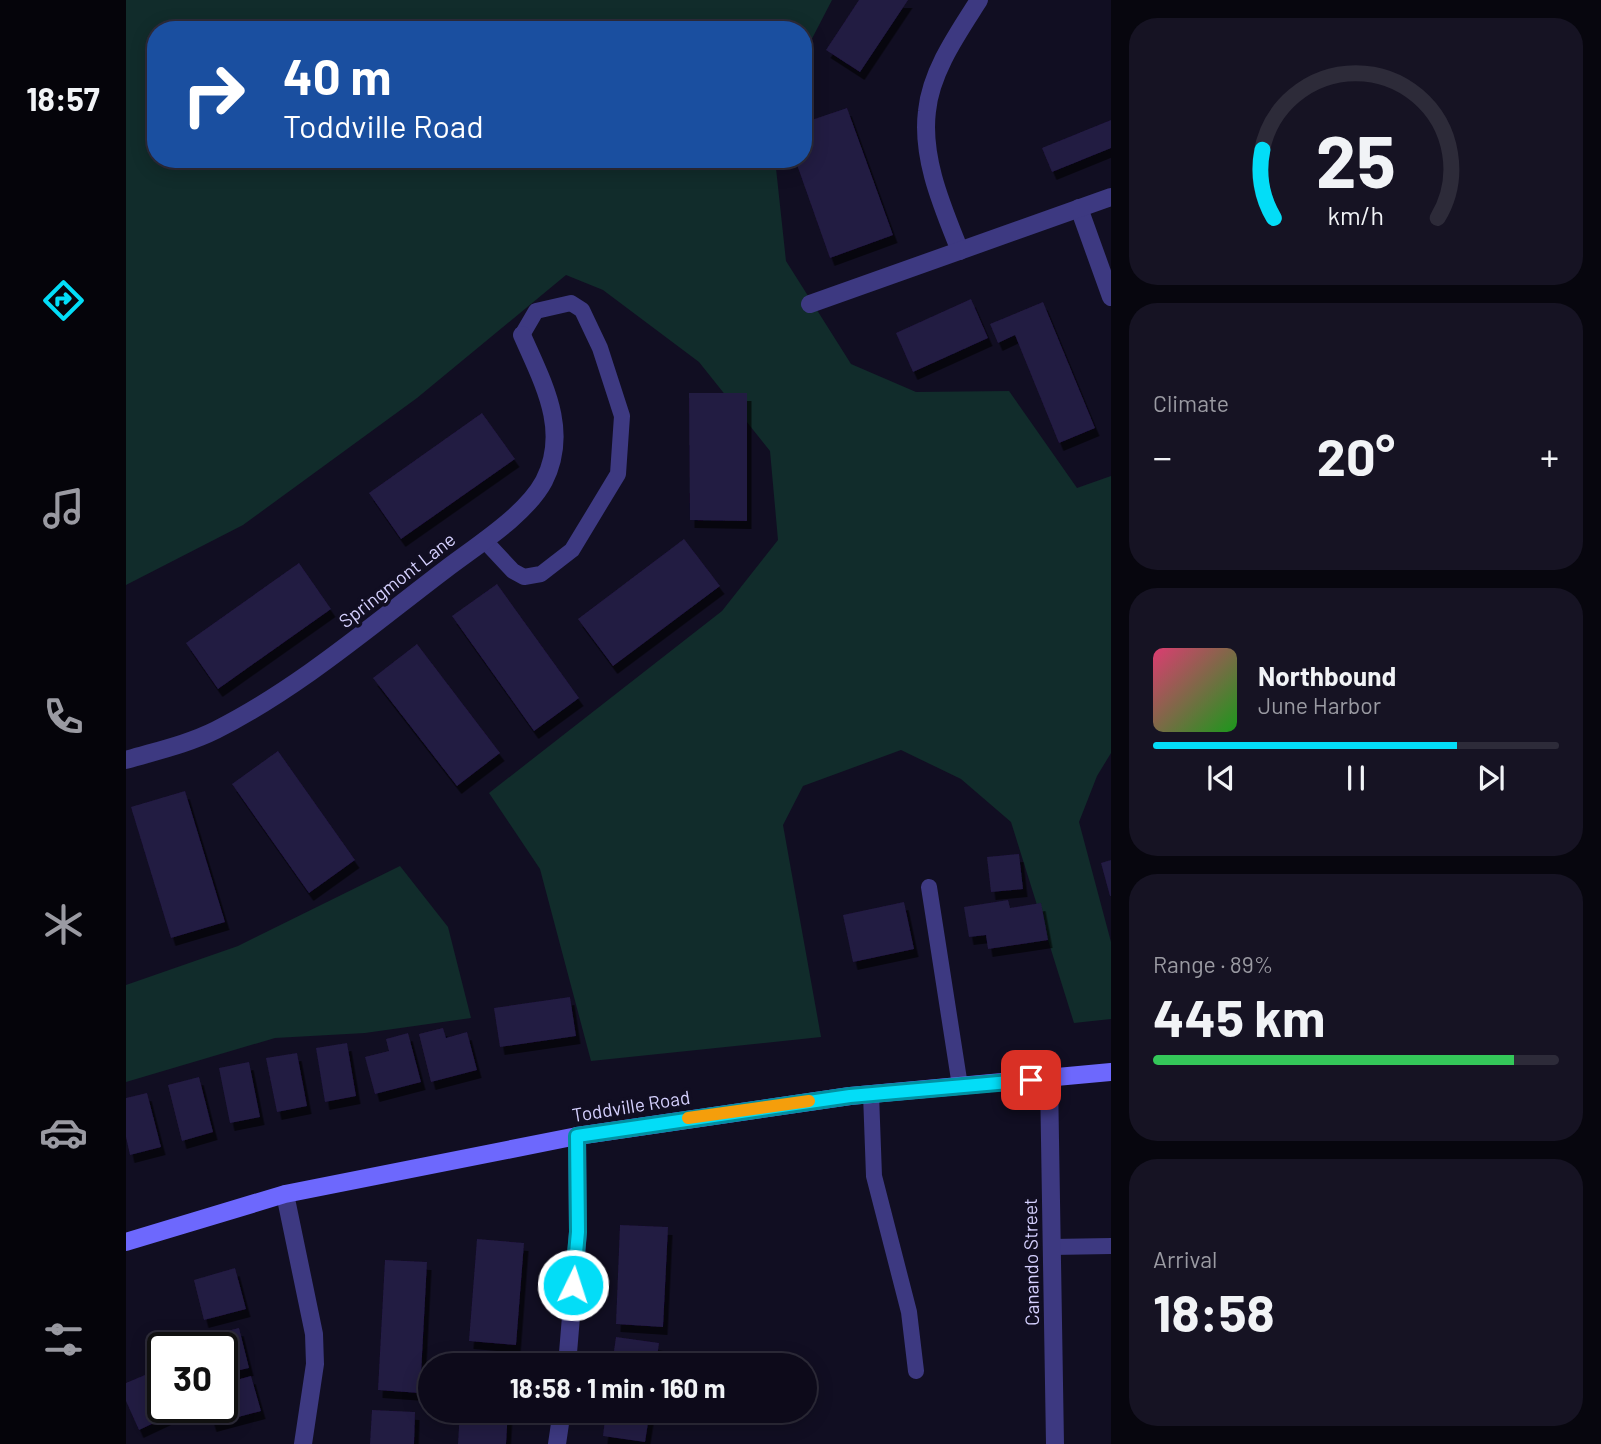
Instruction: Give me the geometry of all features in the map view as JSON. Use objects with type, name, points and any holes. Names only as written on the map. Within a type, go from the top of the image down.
[{"type":"street","points":[[960,251],[940,202],[928,152],[926,110],[953,40],[979,0]]},
{"type":"street","points":[[810,304],[1111,197]]},
{"type":"street","points":[[1079,208],[1111,296]]},
{"type":"street","name":"Springmont Lane","points":[[126,760],[214,731],[259,706],[346,646],[514,516],[544,482],[554,447],[555,422],[551,400],[522,335]]},
{"type":"street","name":"Toddville Road","points":[[126,1242],[285,1194],[577,1136],[871,1094],[1111,1072]]},
{"type":"street","name":"Canando Street","points":[[1049,1079],[1055,1444]]},
{"type":"street","points":[[568,1353],[578,1232],[577,1136]]},
{"type":"street","points":[[285,1194],[314,1334],[314,1364],[303,1444]]},
{"type":"street","points":[[556,1444],[560,1423]]},
{"type":"lane","points":[[484,540],[513,571],[524,576],[541,574],[572,550],[618,474],[622,416],[600,348],[582,310],[571,303],[536,311],[522,335]]},
{"type":"lane","points":[[929,887],[960,1086]]},
{"type":"lane","points":[[871,1094],[874,1176],[909,1312],[916,1371]]},
{"type":"lane","points":[[1052,1247],[1111,1246]]},
{"type":"green space","points":[[126,0],[832,0],[812,39],[812,21],[147,21],[147,168],[776,168],[786,261],[851,364],[916,392],[1009,391],[1077,488],[1111,476],[1111,753],[1097,776],[1079,822],[1111,942],[1111,1019],[1074,1023],[1011,822],[961,779],[901,750],[803,786],[783,825],[821,1037],[591,1061],[540,869],[489,793],[722,611],[778,540],[770,451],[699,362],[603,290],[566,275],[417,398],[243,525],[126,585]]},
{"type":"green space","points":[[400,866],[448,927],[471,1018],[365,1033],[275,1038],[126,1082],[126,985],[238,946]]},
{"type":"building","points":[[859,0],[908,0],[860,72],[826,50]]},
{"type":"building","points":[[847,108],[893,235],[830,258],[798,168],[812,168],[812,120]]},
{"type":"building","points":[[1111,120],[1111,148],[1052,172],[1042,148]]},
{"type":"building","points":[[971,299],[988,338],[913,372],[896,333]]},
{"type":"building","points":[[1043,302],[1095,428],[1059,443],[1015,335],[998,343],[990,324]]},
{"type":"building","points":[[689,393],[747,393],[747,521],[690,520]]},
{"type":"building","points":[[482,413],[515,459],[401,539],[369,493]]},
{"type":"building","points":[[684,539],[720,586],[613,666],[578,619]]},
{"type":"building","points":[[299,563],[331,609],[218,689],[186,643]]},
{"type":"building","points":[[497,584],[579,698],[534,731],[452,616]]},
{"type":"building","points":[[417,644],[500,753],[457,786],[373,678]]},
{"type":"building","points":[[278,751],[355,860],[309,893],[232,784]]},
{"type":"building","points":[[185,791],[225,922],[171,938],[131,807]]},
{"type":"building","points":[[1019,854],[1023,889],[991,892],[987,857]]},
{"type":"building","points":[[1111,860],[1111,896],[1110,896],[1101,863]]},
{"type":"building","points":[[1008,900],[1010,908],[1041,903],[1048,940],[988,949],[986,935],[969,937],[964,907]]},
{"type":"building","points":[[904,902],[914,949],[853,962],[843,915]]},
{"type":"building","points":[[570,997],[576,1036],[500,1047],[494,1008]]},
{"type":"building","points":[[443,1028],[446,1038],[467,1032],[477,1070],[431,1082],[419,1034]]},
{"type":"building","points":[[408,1033],[421,1082],[375,1094],[365,1057],[389,1051],[386,1039]]},
{"type":"building","points":[[347,1043],[356,1096],[325,1102],[316,1048]]},
{"type":"building","points":[[297,1053],[307,1106],[277,1112],[266,1058]]},
{"type":"building","points":[[249,1062],[260,1117],[230,1123],[219,1068]]},
{"type":"building","points":[[199,1077],[213,1132],[182,1141],[168,1085]]},
{"type":"building","points":[[147,1093],[161,1147],[130,1155],[126,1137],[126,1098]]},
{"type":"building","points":[[620,1225],[668,1227],[663,1327],[616,1324]]},
{"type":"building","points":[[477,1239],[524,1243],[516,1345],[469,1341]]},
{"type":"building","points":[[385,1260],[427,1262],[422,1353],[418,1353],[418,1393],[378,1390]]},
{"type":"building","points":[[235,1268],[246,1309],[204,1320],[194,1280]]},
{"type":"building","points":[[239,1328],[249,1368],[238,1370],[238,1332],[223,1332]]},
{"type":"building","points":[[616,1337],[659,1343],[658,1353],[614,1353]]},
{"type":"building","points":[[147,1374],[147,1423],[154,1423],[139,1430],[126,1401],[126,1383]]},
{"type":"building","points":[[251,1376],[261,1411],[238,1417],[238,1380]]},
{"type":"building","points":[[372,1410],[415,1412],[414,1444],[370,1444]]},
{"type":"building","points":[[459,1423],[507,1423],[506,1444],[458,1444]]},
{"type":"building","points":[[604,1423],[648,1423],[645,1442],[603,1436]]},
{"type":"slow traffic","points":[[688,1118],[809,1101]]},
{"type":"route","points":[[573,1285],[578,1232],[577,1136],[726,1112],[850,1096],[1031,1080]]}]
